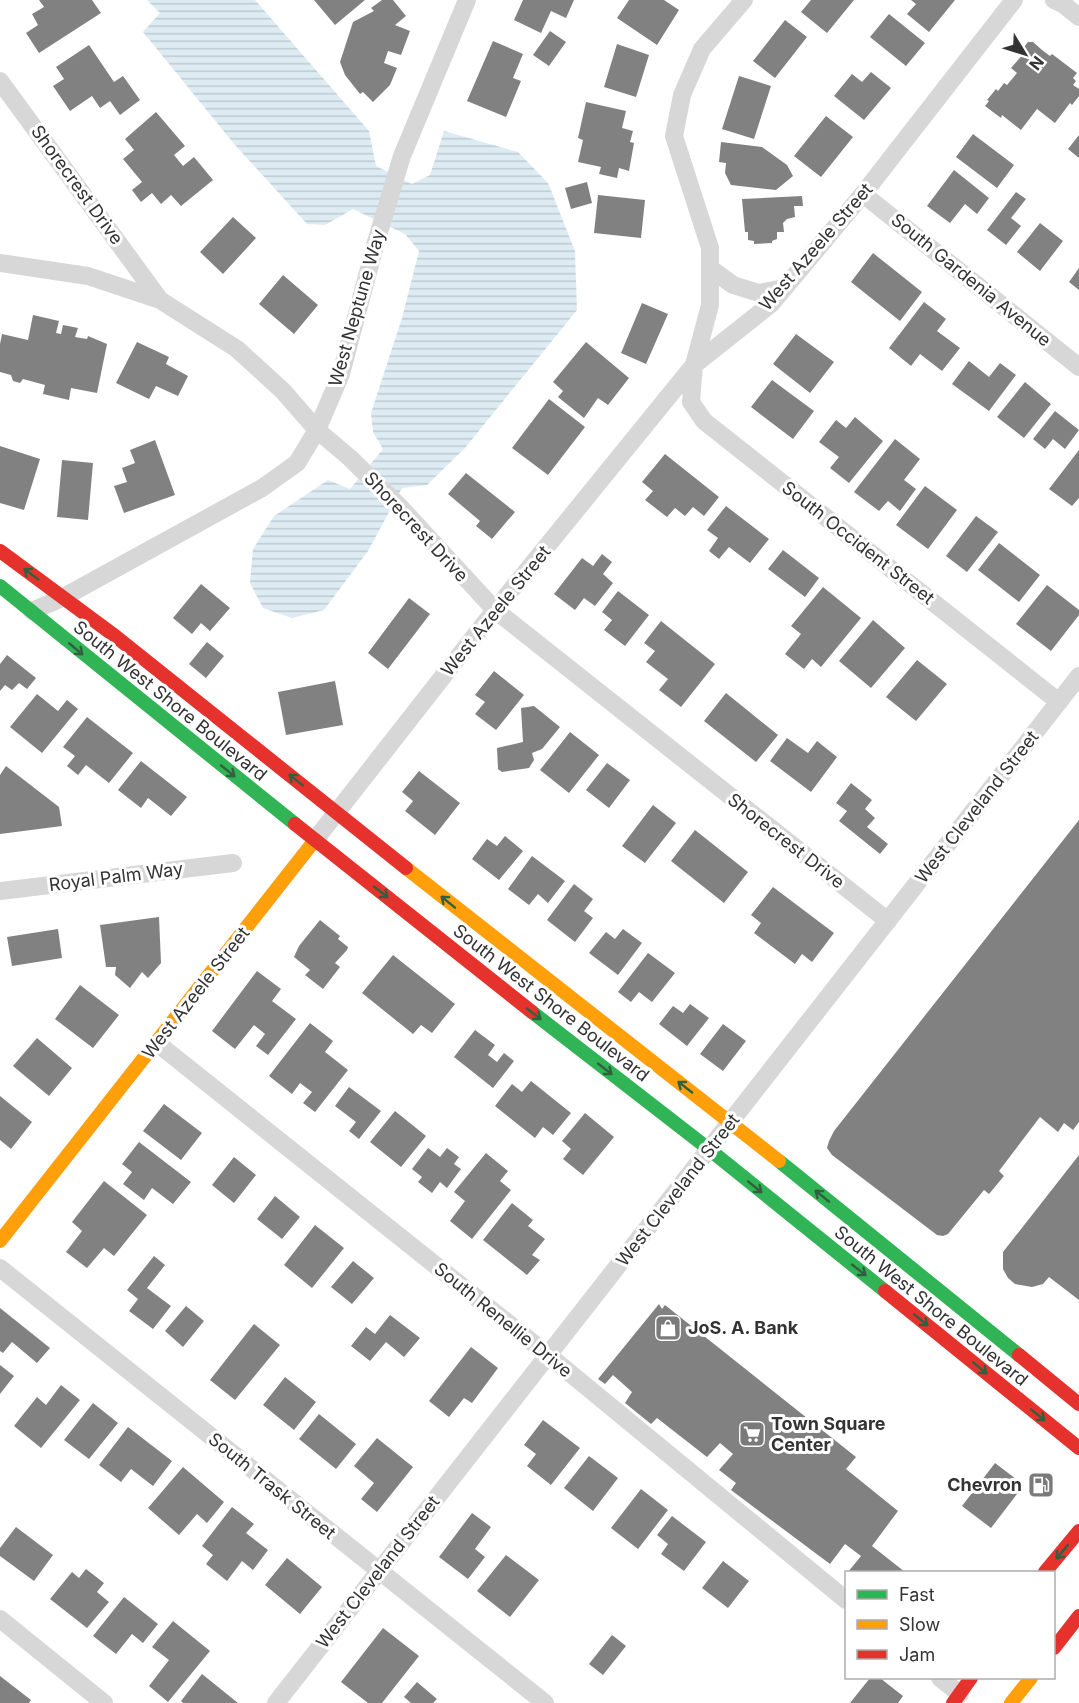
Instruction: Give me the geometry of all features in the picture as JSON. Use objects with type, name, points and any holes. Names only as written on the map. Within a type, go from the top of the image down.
[{"type":"street","name":"South Occident Street","points":[[744,0],[702,49],[682,95],[674,136],[710,248],[710,304],[694,366],[691,402],[704,422],[1059,702]]},
{"type":"street","name":"West Azeele Street","points":[[0,1241],[495,610],[694,366],[771,304],[863,194],[1014,0]]},
{"type":"street","points":[[1054,0],[1079,17]]},
{"type":"street","name":"West Neptune Way","points":[[32,611],[62,598],[262,488],[297,463],[317,430],[341,374],[376,242],[402,156],[463,2]]},
{"type":"street","name":"Shorecrest Drive","points":[[0,81],[160,300],[237,349],[283,391],[317,430],[350,458],[401,508],[495,610],[888,921]]},
{"type":"street","name":"South Gardenia Avenue","points":[[863,194],[1079,367]]},
{"type":"street","points":[[0,262],[88,276],[160,300]]},
{"type":"street","points":[[710,268],[733,285],[759,293],[784,288]]},
{"type":"street","name":"South West Shore Boulevard","points":[[0,550],[115,636],[532,969],[731,1122],[1079,1404]]},
{"type":"street","name":"South West Shore Boulevard","points":[[0,586],[511,996],[710,1150],[1079,1448]]},
{"type":"street","name":"West Cleveland Street","points":[[276,1703],[1079,676]]},
{"type":"street","name":"Royal Palm Way","points":[[0,891],[233,863]]},
{"type":"street","name":"South Renellie Drive","points":[[157,1043],[548,1355],[845,1599]]},
{"type":"street","name":"South Trask Street","points":[[0,1268],[545,1703]]},
{"type":"street","points":[[1046,1571],[1079,1531]]},
{"type":"street","points":[[1055,1646],[1079,1616]]},
{"type":"street","points":[[0,1619],[104,1703]]},
{"type":"street","points":[[942,1679],[957,1698],[970,1679]]},
{"type":"street","points":[[1011,1703],[1029,1679]]},
{"type":"shaded area","points":[[147,0],[255,0],[369,131],[376,166],[412,184],[430,175],[444,131],[518,152],[548,183],[575,251],[577,310],[465,448],[427,485],[402,488],[368,551],[324,610],[292,618],[263,608],[250,583],[253,549],[274,516],[328,480],[350,489],[383,449],[373,432],[371,413],[402,318],[419,251],[405,234],[353,209],[325,225],[307,224],[235,145],[143,32],[160,13]]},
{"type":"building","points":[[39,0],[92,0],[101,13],[39,53],[26,33],[38,25],[32,14],[44,7]]},
{"type":"building","points":[[314,0],[365,0],[335,25]]},
{"type":"building","points":[[382,0],[393,0],[406,16],[395,25],[410,31],[401,55],[388,51],[384,63],[397,68],[390,85],[373,102],[363,92],[360,94],[345,75],[340,62],[353,22],[374,11],[371,8]]},
{"type":"building","points":[[523,0],[574,0],[566,18],[551,11],[541,33],[514,20]]},
{"type":"building","points":[[629,0],[664,0],[679,10],[657,45],[617,18]]},
{"type":"building","points":[[811,0],[854,0],[827,33],[801,12]]},
{"type":"building","points":[[911,0],[955,0],[929,32],[907,14],[916,4]]},
{"type":"building","points":[[889,14],[925,43],[906,66],[870,37]]},
{"type":"building","points":[[785,20],[807,37],[775,78],[753,61]]},
{"type":"building","points":[[550,31],[566,42],[549,66],[533,55]]},
{"type":"building","points":[[493,41],[523,54],[513,78],[521,81],[506,117],[467,101]]},
{"type":"building","points":[[1028,42],[1033,42],[1050,56],[1052,54],[1077,73],[1073,78],[1076,81],[1073,85],[1079,89],[1079,96],[1072,105],[1070,103],[1055,123],[1037,109],[1021,130],[1002,115],[1001,118],[985,106],[996,89],[998,91],[1004,83],[1007,85],[1017,73],[1011,68],[1025,52],[1024,47]]},
{"type":"building","points":[[617,44],[649,55],[636,97],[604,87]]},
{"type":"building","points":[[89,45],[114,82],[123,76],[140,100],[120,115],[110,101],[100,108],[92,96],[70,111],[53,86],[64,79],[56,67]]},
{"type":"building","points":[[871,72],[891,88],[864,120],[834,96],[852,74],[862,82]]},
{"type":"building","points":[[739,76],[771,86],[754,139],[722,129]]},
{"type":"building","points":[[586,102],[626,111],[622,128],[633,131],[630,142],[634,143],[629,171],[619,168],[617,178],[599,174],[601,167],[578,162],[583,140],[578,138]]},
{"type":"building","points":[[156,112],[185,146],[174,155],[183,166],[194,157],[213,180],[181,206],[171,195],[161,204],[152,193],[141,202],[132,190],[142,182],[123,159],[134,150],[125,139]]},
{"type":"building","points":[[826,116],[853,137],[821,177],[794,156]]},
{"type":"building","points":[[973,134],[1014,165],[997,188],[956,157]]},
{"type":"building","points":[[1079,135],[1079,158],[1068,149]]},
{"type":"building","points":[[721,142],[762,147],[787,165],[793,176],[776,190],[731,185],[725,173],[726,163],[719,162]]},
{"type":"building","points":[[954,170],[989,198],[977,214],[965,204],[950,223],[927,206]]},
{"type":"building","points":[[587,182],[592,203],[571,209],[565,188]]},
{"type":"building","points":[[1016,192],[1026,199],[1011,218],[1021,226],[1006,245],[987,230]]},
{"type":"building","points":[[598,195],[645,200],[641,238],[594,233]]},
{"type":"building","points":[[802,196],[803,206],[794,206],[795,217],[783,223],[784,232],[777,232],[777,239],[772,243],[754,244],[754,241],[748,240],[748,232],[745,232],[742,199]]},
{"type":"building","points":[[233,217],[256,238],[223,274],[200,252]]},
{"type":"building","points":[[1040,223],[1063,241],[1040,271],[1017,252]]},
{"type":"building","points":[[873,253],[922,292],[900,321],[851,282]]},
{"type":"building","points":[[1079,268],[1079,290],[1069,282]]},
{"type":"building","points":[[283,275],[318,305],[294,334],[259,304]]},
{"type":"building","points":[[924,302],[946,319],[937,331],[960,348],[942,371],[920,354],[911,366],[889,348]]},
{"type":"building","points":[[642,303],[668,314],[646,364],[621,353]]},
{"type":"building","points":[[33,315],[59,321],[56,333],[61,334],[63,325],[78,328],[75,337],[87,339],[88,336],[107,344],[97,393],[71,388],[69,400],[43,394],[45,385],[23,379],[20,383],[13,381],[11,375],[0,372],[2,334],[28,340]]},
{"type":"building","points":[[796,334],[834,362],[810,393],[773,364]]},
{"type":"building","points":[[137,342],[169,357],[166,364],[188,376],[178,396],[156,386],[149,399],[116,383]]},
{"type":"building","points":[[586,342],[629,378],[608,405],[598,398],[584,418],[558,397],[563,391],[553,382]]},
{"type":"building","points":[[969,361],[989,377],[1000,363],[1016,375],[989,411],[952,384]]},
{"type":"building","points":[[772,380],[814,411],[793,439],[751,407]]},
{"type":"building","points":[[1025,382],[1051,404],[1024,438],[997,417]]},
{"type":"building","points":[[549,399],[585,427],[548,475],[512,448]]},
{"type":"building","points":[[1055,411],[1079,430],[1065,449],[1053,439],[1045,449],[1033,439]]},
{"type":"building","points":[[855,417],[883,441],[849,483],[830,468],[839,457],[819,442],[836,420],[846,428]]},
{"type":"building","points":[[895,439],[920,459],[904,480],[916,489],[900,511],[888,501],[879,511],[854,492]]},
{"type":"building","points":[[155,440],[175,495],[124,513],[114,486],[127,482],[122,468],[135,463],[130,450]]},
{"type":"building","points":[[0,446],[40,459],[24,510],[0,503]]},
{"type":"building","points":[[1079,450],[1079,498],[1072,506],[1049,489]]},
{"type":"building","points":[[665,454],[719,497],[704,516],[693,507],[685,516],[675,508],[667,517],[645,500],[653,491],[642,482]]},
{"type":"building","points":[[62,460],[93,463],[88,520],[57,517]]},
{"type":"building","points":[[466,473],[515,512],[492,539],[476,526],[480,521],[448,494]]},
{"type":"building","points":[[925,486],[957,510],[928,549],[896,525]]},
{"type":"building","points":[[726,506],[769,539],[750,563],[729,547],[719,559],[709,551],[718,538],[707,530]]},
{"type":"building","points":[[976,516],[998,532],[967,572],[946,556]]},
{"type":"building","points":[[999,543],[1040,575],[1019,602],[978,570]]},
{"type":"building","points":[[783,550],[819,578],[805,597],[768,569]]},
{"type":"building","points":[[602,554],[612,562],[603,574],[613,583],[595,606],[584,598],[575,610],[554,594],[582,558],[593,566]]},
{"type":"building","points":[[201,584],[230,608],[210,631],[201,623],[192,634],[173,618]]},
{"type":"building","points":[[1047,585],[1079,610],[1079,615],[1051,651],[1016,624]]},
{"type":"building","points":[[823,587],[861,618],[821,667],[812,659],[804,669],[785,654],[801,634],[791,626]]},
{"type":"building","points":[[618,591],[649,615],[625,646],[604,630],[612,620],[602,612]]},
{"type":"building","points":[[409,598],[430,614],[388,669],[368,653]]},
{"type":"building","points":[[873,620],[905,648],[871,688],[839,661]]},
{"type":"building","points":[[661,621],[715,664],[681,707],[659,690],[668,679],[646,662],[655,651],[644,643]]},
{"type":"building","points":[[207,642],[224,656],[206,678],[189,664]]},
{"type":"building","points":[[7,655],[36,678],[27,689],[19,683],[12,690],[5,685],[0,691],[0,664]]},
{"type":"building","points":[[917,660],[947,684],[916,721],[886,697]]},
{"type":"building","points":[[494,671],[524,695],[496,730],[475,714],[485,702],[475,695]]},
{"type":"building","points":[[335,681],[343,725],[286,735],[278,692]]},
{"type":"building","points":[[726,693],[778,735],[756,762],[704,721]]},
{"type":"building","points":[[37,694],[58,711],[67,700],[78,709],[42,753],[10,727]]},
{"type":"building","points":[[534,706],[560,727],[542,749],[532,753],[534,760],[529,768],[502,772],[498,769],[497,748],[523,742],[521,708]]},
{"type":"building","points":[[87,717],[133,753],[109,783],[86,765],[78,775],[67,766],[75,756],[63,747]]},
{"type":"building","points":[[570,732],[599,755],[569,793],[540,770]]},
{"type":"building","points":[[787,738],[808,753],[817,741],[837,757],[811,792],[770,761]]},
{"type":"building","points":[[141,761],[187,797],[171,816],[148,798],[141,808],[118,790]]},
{"type":"building","points":[[607,763],[630,780],[609,808],[586,790]]},
{"type":"building","points":[[6,766],[59,807],[62,826],[0,834],[0,775]]},
{"type":"building","points":[[419,771],[460,803],[435,835],[405,811],[413,801],[402,792]]},
{"type":"building","points":[[851,783],[872,800],[865,809],[875,818],[867,827],[888,844],[880,854],[839,821],[847,811],[836,803]]},
{"type":"building","points":[[653,805],[676,823],[645,863],[622,846]]},
{"type":"building","points":[[1079,820],[1079,1122],[1073,1130],[1064,1123],[1058,1132],[1040,1117],[999,1171],[1004,1176],[989,1194],[984,1190],[948,1234],[937,1235],[832,1155],[827,1148],[829,1141],[834,1131]]},
{"type":"building","points":[[695,830],[748,872],[724,903],[671,861]]},
{"type":"building","points":[[505,836],[523,851],[499,880],[472,859],[487,839],[497,846]]},
{"type":"building","points":[[532,856],[565,881],[548,903],[538,894],[529,905],[508,889]]},
{"type":"building","points":[[574,884],[593,899],[584,911],[593,918],[575,942],[547,920]]},
{"type":"building","points":[[773,887],[834,933],[812,962],[802,954],[795,964],[754,933],[761,923],[751,915]]},
{"type":"building","points":[[159,917],[161,963],[148,978],[142,972],[130,988],[115,975],[116,967],[106,967],[100,925]]},
{"type":"building","points":[[320,920],[340,936],[338,939],[348,947],[335,963],[340,967],[323,989],[305,975],[310,970],[294,957],[299,946]]},
{"type":"building","points":[[58,929],[62,958],[12,966],[7,937]]},
{"type":"building","points":[[623,929],[642,943],[618,975],[589,953],[606,932],[615,939]]},
{"type":"building","points":[[648,953],[675,973],[652,1002],[639,992],[631,1002],[618,992]]},
{"type":"building","points":[[393,955],[455,1004],[432,1033],[421,1025],[413,1034],[362,993]]},
{"type":"building","points":[[257,971],[281,989],[272,1001],[296,1019],[268,1055],[256,1046],[265,1034],[254,1025],[235,1049],[212,1031]]},
{"type":"building","points":[[80,985],[119,1015],[93,1048],[55,1019]]},
{"type":"building","points":[[690,1004],[709,1018],[687,1046],[659,1024],[673,1006],[683,1013]]},
{"type":"building","points":[[310,1023],[333,1041],[325,1052],[348,1070],[315,1112],[303,1103],[312,1092],[300,1083],[292,1094],[269,1076]]},
{"type":"building","points":[[723,1024],[746,1041],[723,1071],[700,1054]]},
{"type":"building","points":[[475,1030],[495,1045],[488,1055],[497,1062],[504,1053],[514,1061],[493,1088],[454,1057]]},
{"type":"building","points":[[37,1038],[72,1068],[49,1096],[13,1066]]},
{"type":"building","points":[[531,1081],[571,1113],[553,1135],[543,1127],[535,1138],[495,1106],[512,1084],[522,1092]]},
{"type":"building","points":[[349,1087],[381,1111],[359,1139],[349,1131],[356,1122],[335,1106]]},
{"type":"building","points":[[0,1096],[32,1122],[11,1149],[0,1140]]},
{"type":"building","points":[[164,1104],[202,1133],[181,1160],[143,1131]]},
{"type":"building","points":[[395,1111],[426,1136],[401,1167],[370,1142]]},
{"type":"building","points":[[585,1113],[614,1137],[583,1175],[563,1159],[571,1149],[562,1141]]},
{"type":"building","points":[[139,1142],[191,1182],[173,1204],[152,1188],[144,1200],[123,1184],[132,1172],[122,1164]]},
{"type":"building","points":[[428,1148],[440,1157],[447,1148],[459,1157],[454,1164],[461,1169],[447,1188],[440,1182],[432,1193],[418,1182],[422,1177],[412,1169]]},
{"type":"building","points":[[486,1153],[508,1171],[500,1181],[511,1190],[472,1239],[450,1221],[465,1201],[454,1192]]},
{"type":"building","points":[[1079,1155],[1079,1300],[1049,1277],[1043,1284],[1032,1287],[1015,1284],[1003,1269],[1003,1252]]},
{"type":"building","points":[[234,1157],[256,1175],[234,1203],[212,1185]]},
{"type":"building","points":[[104,1181],[147,1215],[114,1256],[104,1248],[87,1268],[66,1252],[82,1231],[72,1222]]},
{"type":"building","points":[[275,1196],[300,1217],[282,1239],[257,1219]]},
{"type":"building","points":[[512,1203],[533,1220],[528,1226],[545,1239],[532,1255],[540,1260],[527,1275],[483,1240]]},
{"type":"building","points":[[315,1225],[344,1248],[312,1288],[284,1265]]},
{"type":"building","points":[[154,1256],[165,1265],[147,1288],[171,1306],[153,1329],[129,1311],[138,1299],[127,1290]]},
{"type":"building","points":[[353,1261],[374,1278],[352,1304],[331,1287]]},
{"type":"building","name":"Town Square Center","points":[[659,1304],[662,1309],[665,1305],[856,1457],[846,1469],[898,1511],[872,1546],[904,1571],[849,1571],[861,1556],[845,1544],[830,1564],[731,1490],[736,1483],[719,1470],[733,1454],[720,1443],[707,1457],[657,1418],[651,1424],[625,1403],[632,1392],[613,1375],[605,1384],[598,1379]]},
{"type":"building","points":[[186,1306],[204,1321],[183,1347],[165,1331]]},
{"type":"building","points":[[0,1308],[50,1348],[37,1363],[12,1342],[3,1353],[0,1351]]},
{"type":"building","points":[[390,1315],[420,1338],[404,1357],[386,1342],[370,1361],[351,1346],[366,1327],[375,1334]]},
{"type":"building","points":[[254,1324],[280,1345],[235,1400],[210,1380]]},
{"type":"building","points":[[471,1347],[498,1368],[472,1403],[464,1398],[449,1417],[429,1401]]},
{"type":"building","points":[[0,1365],[14,1376],[0,1394]]},
{"type":"building","points":[[285,1377],[316,1402],[294,1430],[263,1405]]},
{"type":"building","points":[[61,1385],[80,1400],[41,1448],[14,1426],[37,1397],[46,1405]]},
{"type":"building","points":[[93,1403],[118,1423],[89,1459],[64,1440]]},
{"type":"building","points":[[319,1414],[356,1444],[336,1469],[299,1439]]},
{"type":"building","points":[[543,1420],[580,1448],[551,1485],[527,1466],[536,1454],[524,1445]]},
{"type":"building","points":[[128,1427],[172,1461],[153,1486],[131,1469],[121,1482],[99,1465]]},
{"type":"building","points":[[377,1438],[413,1467],[377,1512],[361,1499],[374,1483],[354,1466]]},
{"type":"building","points":[[589,1456],[618,1478],[593,1511],[564,1488]]},
{"type":"building","points":[[995,1463],[1024,1485],[991,1528],[962,1506]]},
{"type":"building","points":[[183,1467],[224,1502],[207,1523],[197,1514],[179,1535],[148,1508]]},
{"type":"building","points":[[641,1489],[668,1510],[638,1549],[611,1528]]},
{"type":"building","points":[[232,1507],[254,1524],[246,1533],[268,1550],[253,1570],[242,1561],[227,1581],[206,1564],[213,1555],[202,1546]]},
{"type":"building","points":[[472,1513],[491,1527],[475,1549],[485,1557],[468,1579],[439,1557]]},
{"type":"building","points":[[672,1516],[706,1542],[684,1571],[661,1554],[668,1544],[657,1535]]},
{"type":"building","points":[[16,1527],[53,1555],[34,1581],[0,1556],[0,1548]]},
{"type":"building","points":[[506,1555],[539,1580],[510,1617],[477,1591]]},
{"type":"building","points":[[287,1558],[322,1587],[300,1614],[265,1585]]},
{"type":"building","points":[[723,1561],[749,1581],[728,1608],[702,1588]]},
{"type":"building","points":[[86,1569],[104,1583],[97,1592],[109,1602],[87,1628],[50,1599],[72,1572],[79,1578]]},
{"type":"building","points":[[124,1597],[158,1624],[143,1643],[132,1634],[116,1654],[93,1636]]},
{"type":"building","points":[[173,1621],[210,1651],[168,1702],[149,1686],[169,1660],[152,1647]]},
{"type":"building","points":[[383,1628],[419,1656],[382,1703],[368,1703],[341,1682]]},
{"type":"building","points":[[612,1635],[626,1646],[603,1675],[589,1664]]},
{"type":"building","points":[[202,1674],[238,1703],[183,1703],[181,1701]]},
{"type":"building","points":[[0,1676],[31,1700],[29,1703],[0,1703]]},
{"type":"building","points":[[869,1679],[881,1679],[903,1696],[898,1703],[850,1703]]},
{"type":"building","points":[[417,1682],[437,1699],[433,1703],[411,1703],[404,1697]]},
{"type":"traffic: fast","points":[[0,586],[295,824]]},
{"type":"traffic: fast","points":[[532,1012],[710,1150],[885,1291]]},
{"type":"traffic: fast","points":[[779,1161],[1019,1355]]},
{"type":"traffic: slow","points":[[0,1241],[315,840]]},
{"type":"traffic: slow","points":[[406,868],[779,1161]]},
{"type":"traffic: slow","points":[[1011,1703],[1030,1679]]},
{"type":"traffic: jam","points":[[0,551],[115,636],[406,868]]},
{"type":"traffic: jam","points":[[295,824],[532,1012]]},
{"type":"traffic: jam","points":[[885,1291],[1079,1448]]},
{"type":"traffic: jam","points":[[1019,1355],[1079,1404]]},
{"type":"traffic: jam","points":[[1046,1571],[1079,1531]]},
{"type":"traffic: jam","points":[[1055,1647],[1079,1616]]},
{"type":"traffic: jam","points":[[953,1703],[970,1679]]},
{"type":"place","name":"JoS. A. Bank","points":[[668,1328]]},
{"type":"place","name":"Town Square Center","points":[[752,1434]]},
{"type":"place","name":"Chevron","points":[[1041,1485]]}]
